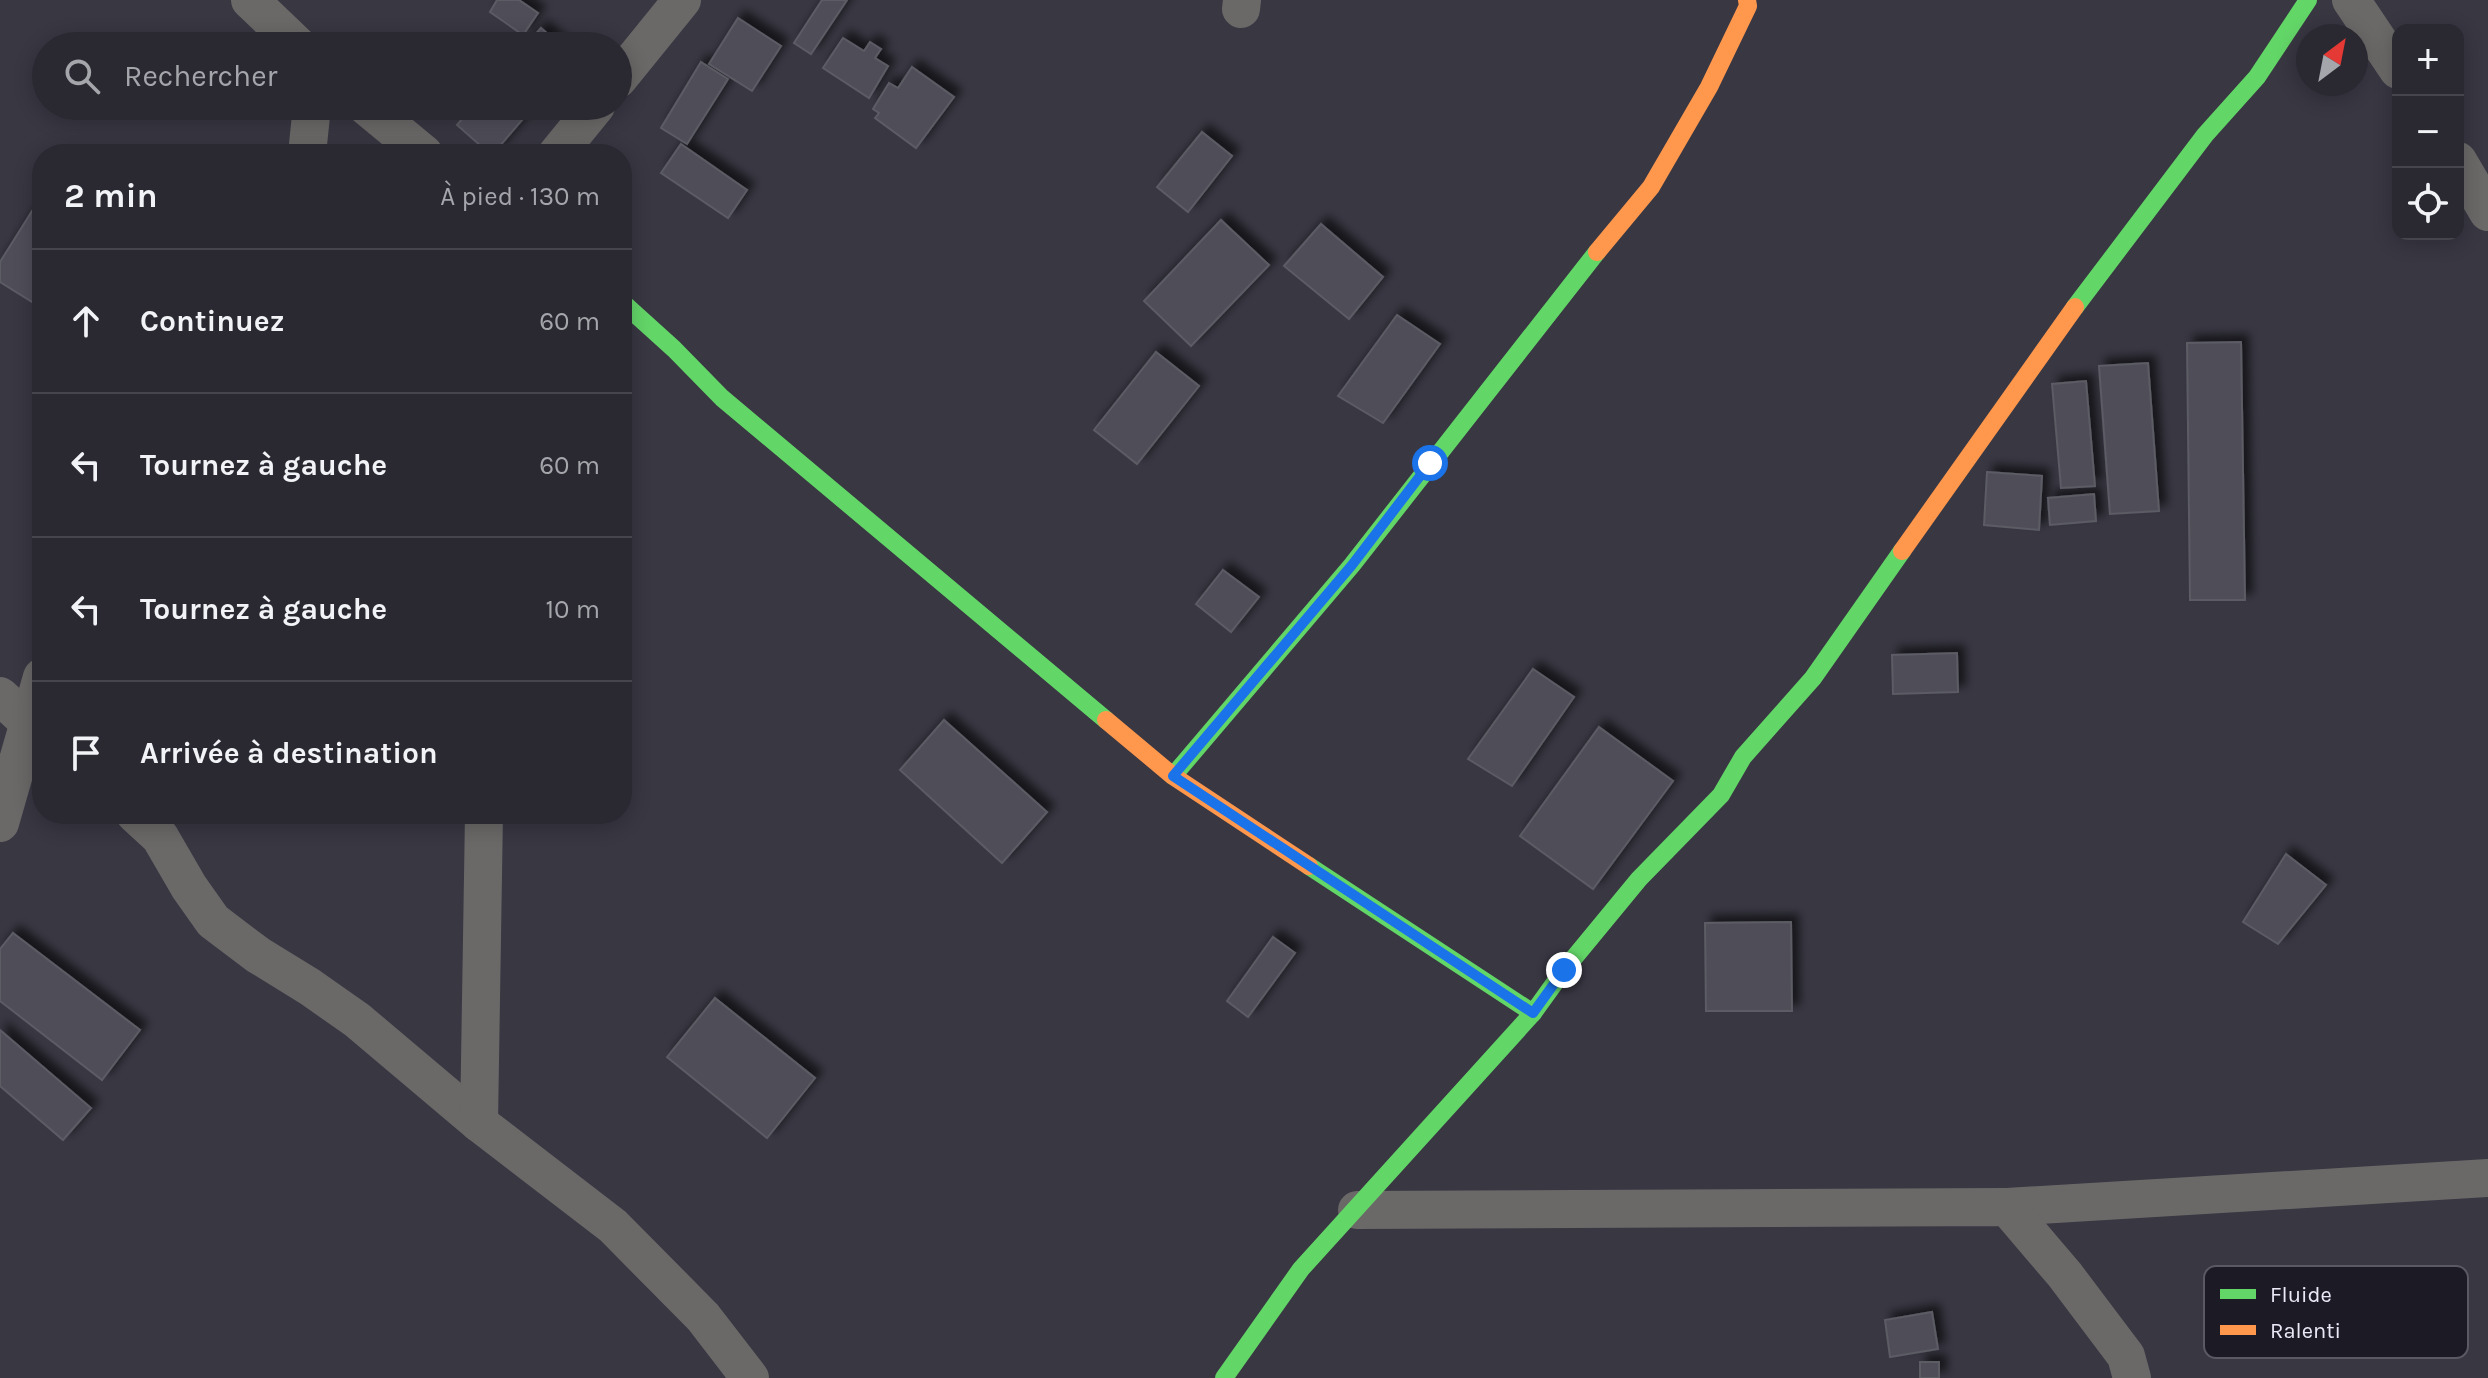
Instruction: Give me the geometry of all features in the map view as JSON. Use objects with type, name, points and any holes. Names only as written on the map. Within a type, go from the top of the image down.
[{"type":"street","points":[[250,0],[283,32]]},
{"type":"street","points":[[632,62],[682,0]]},
{"type":"street","points":[[1173,776],[1352,565],[1579,274],[1651,187],[1709,87],[1748,6],[1747,0]]},
{"type":"street","points":[[1224,1378],[1301,1269],[1533,1013],[1630,890],[1721,795],[1743,757],[1813,678],[2050,340],[2205,135],[2257,77],[2308,0]]},
{"type":"street","points":[[2351,0],[2392,61]]},
{"type":"street","points":[[308,144],[311,120]]},
{"type":"street","points":[[383,120],[412,144]]},
{"type":"street","points":[[565,144],[585,120]]},
{"type":"street","points":[[2462,168],[2488,212]]},
{"type":"street","points":[[632,312],[722,398],[1173,776],[1533,1013]]},
{"type":"street","points":[[0,696],[32,726]]},
{"type":"street","points":[[0,823],[32,740]]},
{"type":"street","points":[[146,824],[160,837],[213,921],[258,955],[357,1020],[479,1123],[613,1226],[703,1317],[750,1378]]},
{"type":"street","points":[[479,1123],[484,824]]},
{"type":"street","points":[[1357,1210],[2007,1207],[2488,1178]]},
{"type":"street","points":[[2007,1207],[2065,1275],[2126,1356],[2132,1378]]},
{"type":"building","points":[[497,0],[519,0],[538,13],[525,32],[519,32],[490,12]]},
{"type":"building","points":[[822,0],[847,0],[811,54],[794,43]]},
{"type":"building","points":[[738,18],[781,46],[752,91],[709,64]]},
{"type":"building","points":[[843,38],[864,51],[870,42],[881,49],[875,58],[888,66],[869,98],[823,68]]},
{"type":"building","points":[[701,62],[728,79],[687,144],[661,128]]},
{"type":"building","points":[[912,67],[954,97],[916,148],[875,118],[879,113],[873,109],[889,83],[898,88]]},
{"type":"building","points":[[461,120],[522,120],[502,144],[479,144],[457,125]]},
{"type":"building","points":[[1202,132],[1232,156],[1188,212],[1157,187]]},
{"type":"building","points":[[681,144],[747,190],[728,218],[661,173]]},
{"type":"building","points":[[32,211],[32,302],[0,282],[0,262]]},
{"type":"building","points":[[1221,220],[1269,265],[1191,346],[1144,301]]},
{"type":"building","points":[[1321,224],[1383,277],[1349,319],[1284,266]]},
{"type":"building","points":[[1397,315],[1440,344],[1383,423],[1338,396]]},
{"type":"building","points":[[2241,342],[2245,600],[2190,600],[2187,343]]},
{"type":"building","points":[[1156,352],[1199,386],[1137,464],[1094,430]]},
{"type":"building","points":[[2148,363],[2159,511],[2110,514],[2099,366]]},
{"type":"building","points":[[2086,381],[2095,486],[2061,488],[2052,384]]},
{"type":"building","points":[[1987,472],[2042,476],[2039,530],[1984,525]]},
{"type":"building","points":[[2094,494],[2096,521],[2050,525],[2048,498]]},
{"type":"building","points":[[1223,570],[1259,597],[1231,632],[1196,604]]},
{"type":"building","points":[[1957,653],[1958,692],[1893,694],[1892,655]]},
{"type":"building","points":[[1533,669],[1574,697],[1512,786],[1468,759]]},
{"type":"building","points":[[944,720],[1047,812],[1002,863],[900,770]]},
{"type":"building","points":[[1599,727],[1673,781],[1593,889],[1520,836]]},
{"type":"building","points":[[2286,854],[2326,885],[2278,944],[2243,922]]},
{"type":"building","points":[[1791,922],[1792,1011],[1706,1011],[1705,923]]},
{"type":"building","points":[[13,933],[140,1030],[102,1080],[0,1001],[0,949]]},
{"type":"building","points":[[1273,937],[1295,953],[1248,1017],[1227,1001]]},
{"type":"building","points":[[715,998],[815,1078],[767,1138],[667,1057]]},
{"type":"building","points":[[0,1030],[91,1108],[63,1140],[0,1086]]},
{"type":"building","points":[[1932,1312],[1938,1349],[1890,1357],[1885,1320]]},
{"type":"building","points":[[1920,1362],[1939,1362],[1939,1378],[1920,1378]]},
{"type":"traffic: fast","points":[[2075,307],[2205,135],[2257,77],[2308,0]]},
{"type":"traffic: fast","points":[[1173,776],[1352,565],[1597,252]]},
{"type":"traffic: fast","points":[[632,311],[722,398],[1106,720]]},
{"type":"traffic: fast","points":[[1224,1378],[1301,1269],[1533,1013],[1639,879],[1721,795],[1743,757],[1813,678],[1902,551]]},
{"type":"traffic: fast","points":[[1309,866],[1533,1013]]},
{"type":"traffic: slow","points":[[1597,252],[1651,187],[1709,87],[1748,6],[1747,0]]},
{"type":"traffic: slow","points":[[1902,551],[2075,307]]},
{"type":"traffic: slow","points":[[1106,720],[1173,776],[1309,866]]},
{"type":"route","points":[[1430,463],[1352,565],[1173,776],[1533,1013],[1564,970]]}]
